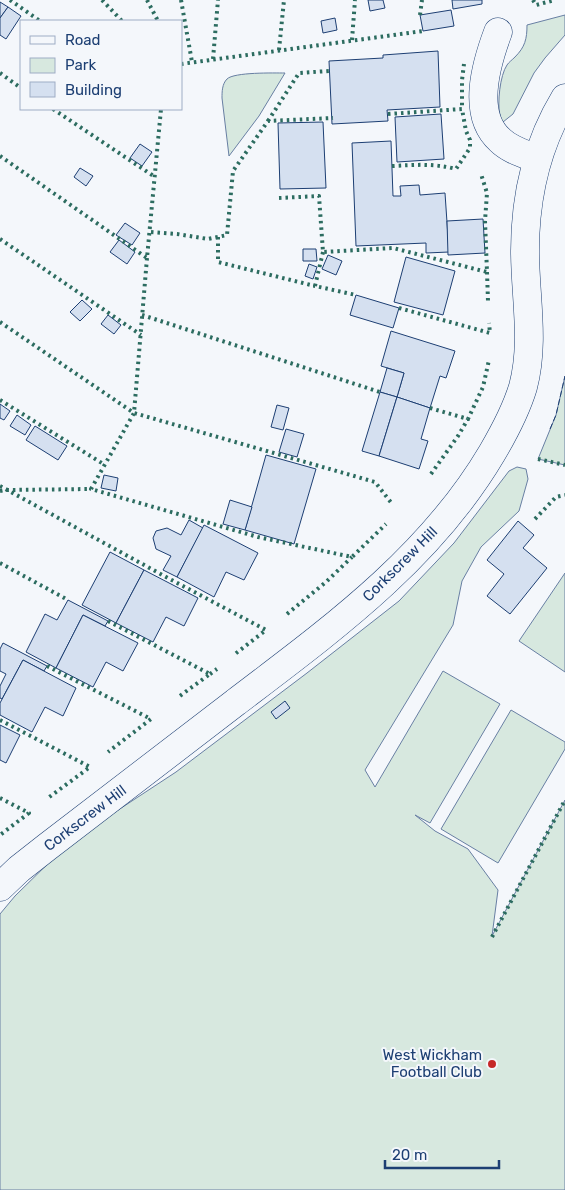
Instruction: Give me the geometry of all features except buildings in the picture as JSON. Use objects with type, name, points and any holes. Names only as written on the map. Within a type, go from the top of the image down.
[{"type":"street","points":[[498,32],[492,46],[485,74],[484,114],[493,133],[507,146],[537,160]]},
{"type":"street","name":"Corkscrew Hill","points":[[0,887],[47,846],[359,606],[414,555],[479,475],[505,432],[523,385],[529,344],[525,251],[531,185],[537,160],[548,131],[565,98]]},
{"type":"green space","points":[[565,15],[565,35],[534,73],[513,114],[503,122],[500,116],[499,104],[503,75],[507,65],[523,46],[526,39],[527,25]]},
{"type":"green space","points":[[285,73],[259,116],[229,156],[222,98],[225,81],[237,75]]},
{"type":"green space","points":[[565,376],[565,465],[538,459],[556,415]]},
{"type":"green space","points":[[517,467],[526,469],[528,479],[519,511],[481,547],[462,581],[453,625],[365,770],[375,787],[443,671],[500,704],[430,823],[415,815],[435,831],[468,849],[498,890],[492,936],[565,800],[565,1190],[0,1190],[0,914],[15,896],[71,841],[176,772],[399,601],[454,543],[509,471]]},
{"type":"green space","points":[[565,573],[565,672],[519,641]]},
{"type":"green space","points":[[511,710],[565,742],[565,749],[498,863],[441,829]]},
{"type":"hedge","points":[[10,0],[39,20]]},
{"type":"hedge","points":[[102,0],[121,20]]},
{"type":"hedge","points":[[147,0],[157,20]]},
{"type":"hedge","points":[[181,0],[192,62]]},
{"type":"hedge","points":[[213,59],[218,0]]},
{"type":"hedge","points":[[279,50],[284,0]]},
{"type":"hedge","points":[[352,40],[355,0]]},
{"type":"hedge","points":[[420,15],[422,0]]},
{"type":"hedge","points":[[533,0],[536,5],[555,0]]},
{"type":"hedge","points":[[182,64],[423,31]]},
{"type":"hedge","points":[[388,114],[462,109],[464,64]]},
{"type":"hedge","points":[[268,121],[299,73],[329,71]]},
{"type":"hedge","points":[[0,73],[20,87]]},
{"type":"hedge","points":[[392,166],[432,165],[456,169],[470,148],[470,140],[466,131],[462,109]]},
{"type":"hedge","points":[[54,110],[155,177]]},
{"type":"hedge","points":[[0,156],[147,258],[161,110]]},
{"type":"hedge","points":[[151,232],[208,239],[227,235],[233,171],[268,121],[333,118]]},
{"type":"hedge","points":[[279,198],[319,196],[323,252],[393,248],[487,272],[485,221],[487,193],[481,174]]},
{"type":"hedge","points":[[218,237],[218,262],[315,286]]},
{"type":"hedge","points":[[0,239],[141,335]]},
{"type":"hedge","points":[[323,252],[315,286],[356,295]]},
{"type":"hedge","points":[[147,258],[134,413],[91,489],[258,537],[352,557],[386,524]]},
{"type":"hedge","points":[[487,272],[488,301]]},
{"type":"hedge","points":[[399,308],[490,333],[489,323]]},
{"type":"hedge","points":[[142,315],[380,392]]},
{"type":"hedge","points":[[0,322],[134,413],[375,482],[393,505]]},
{"type":"hedge","points":[[430,408],[468,419],[483,387],[489,360]]},
{"type":"hedge","points":[[0,400],[105,465]]},
{"type":"hedge","points":[[431,474],[468,419]]},
{"type":"hedge","points":[[538,459],[565,465]]},
{"type":"hedge","points":[[0,486],[266,630],[235,654]]},
{"type":"hedge","points":[[0,491],[91,489]]},
{"type":"hedge","points":[[535,519],[556,497],[565,495]]},
{"type":"hedge","points":[[287,614],[326,582],[352,557]]},
{"type":"hedge","points":[[0,563],[68,600]]},
{"type":"hedge","points":[[108,621],[210,674],[177,698]]},
{"type":"hedge","points":[[47,666],[151,719],[108,752]]},
{"type":"hedge","points":[[210,674],[217,669]]},
{"type":"hedge","points":[[0,720],[90,767],[48,798]]},
{"type":"hedge","points":[[0,798],[29,813],[0,835]]},
{"type":"hedge","points":[[492,937],[565,800]]},
{"type":"fence","points":[[550,429],[556,415],[565,376]]},
{"type":"place","name":"West Wickham Football Club","points":[[492,1064]]}]
